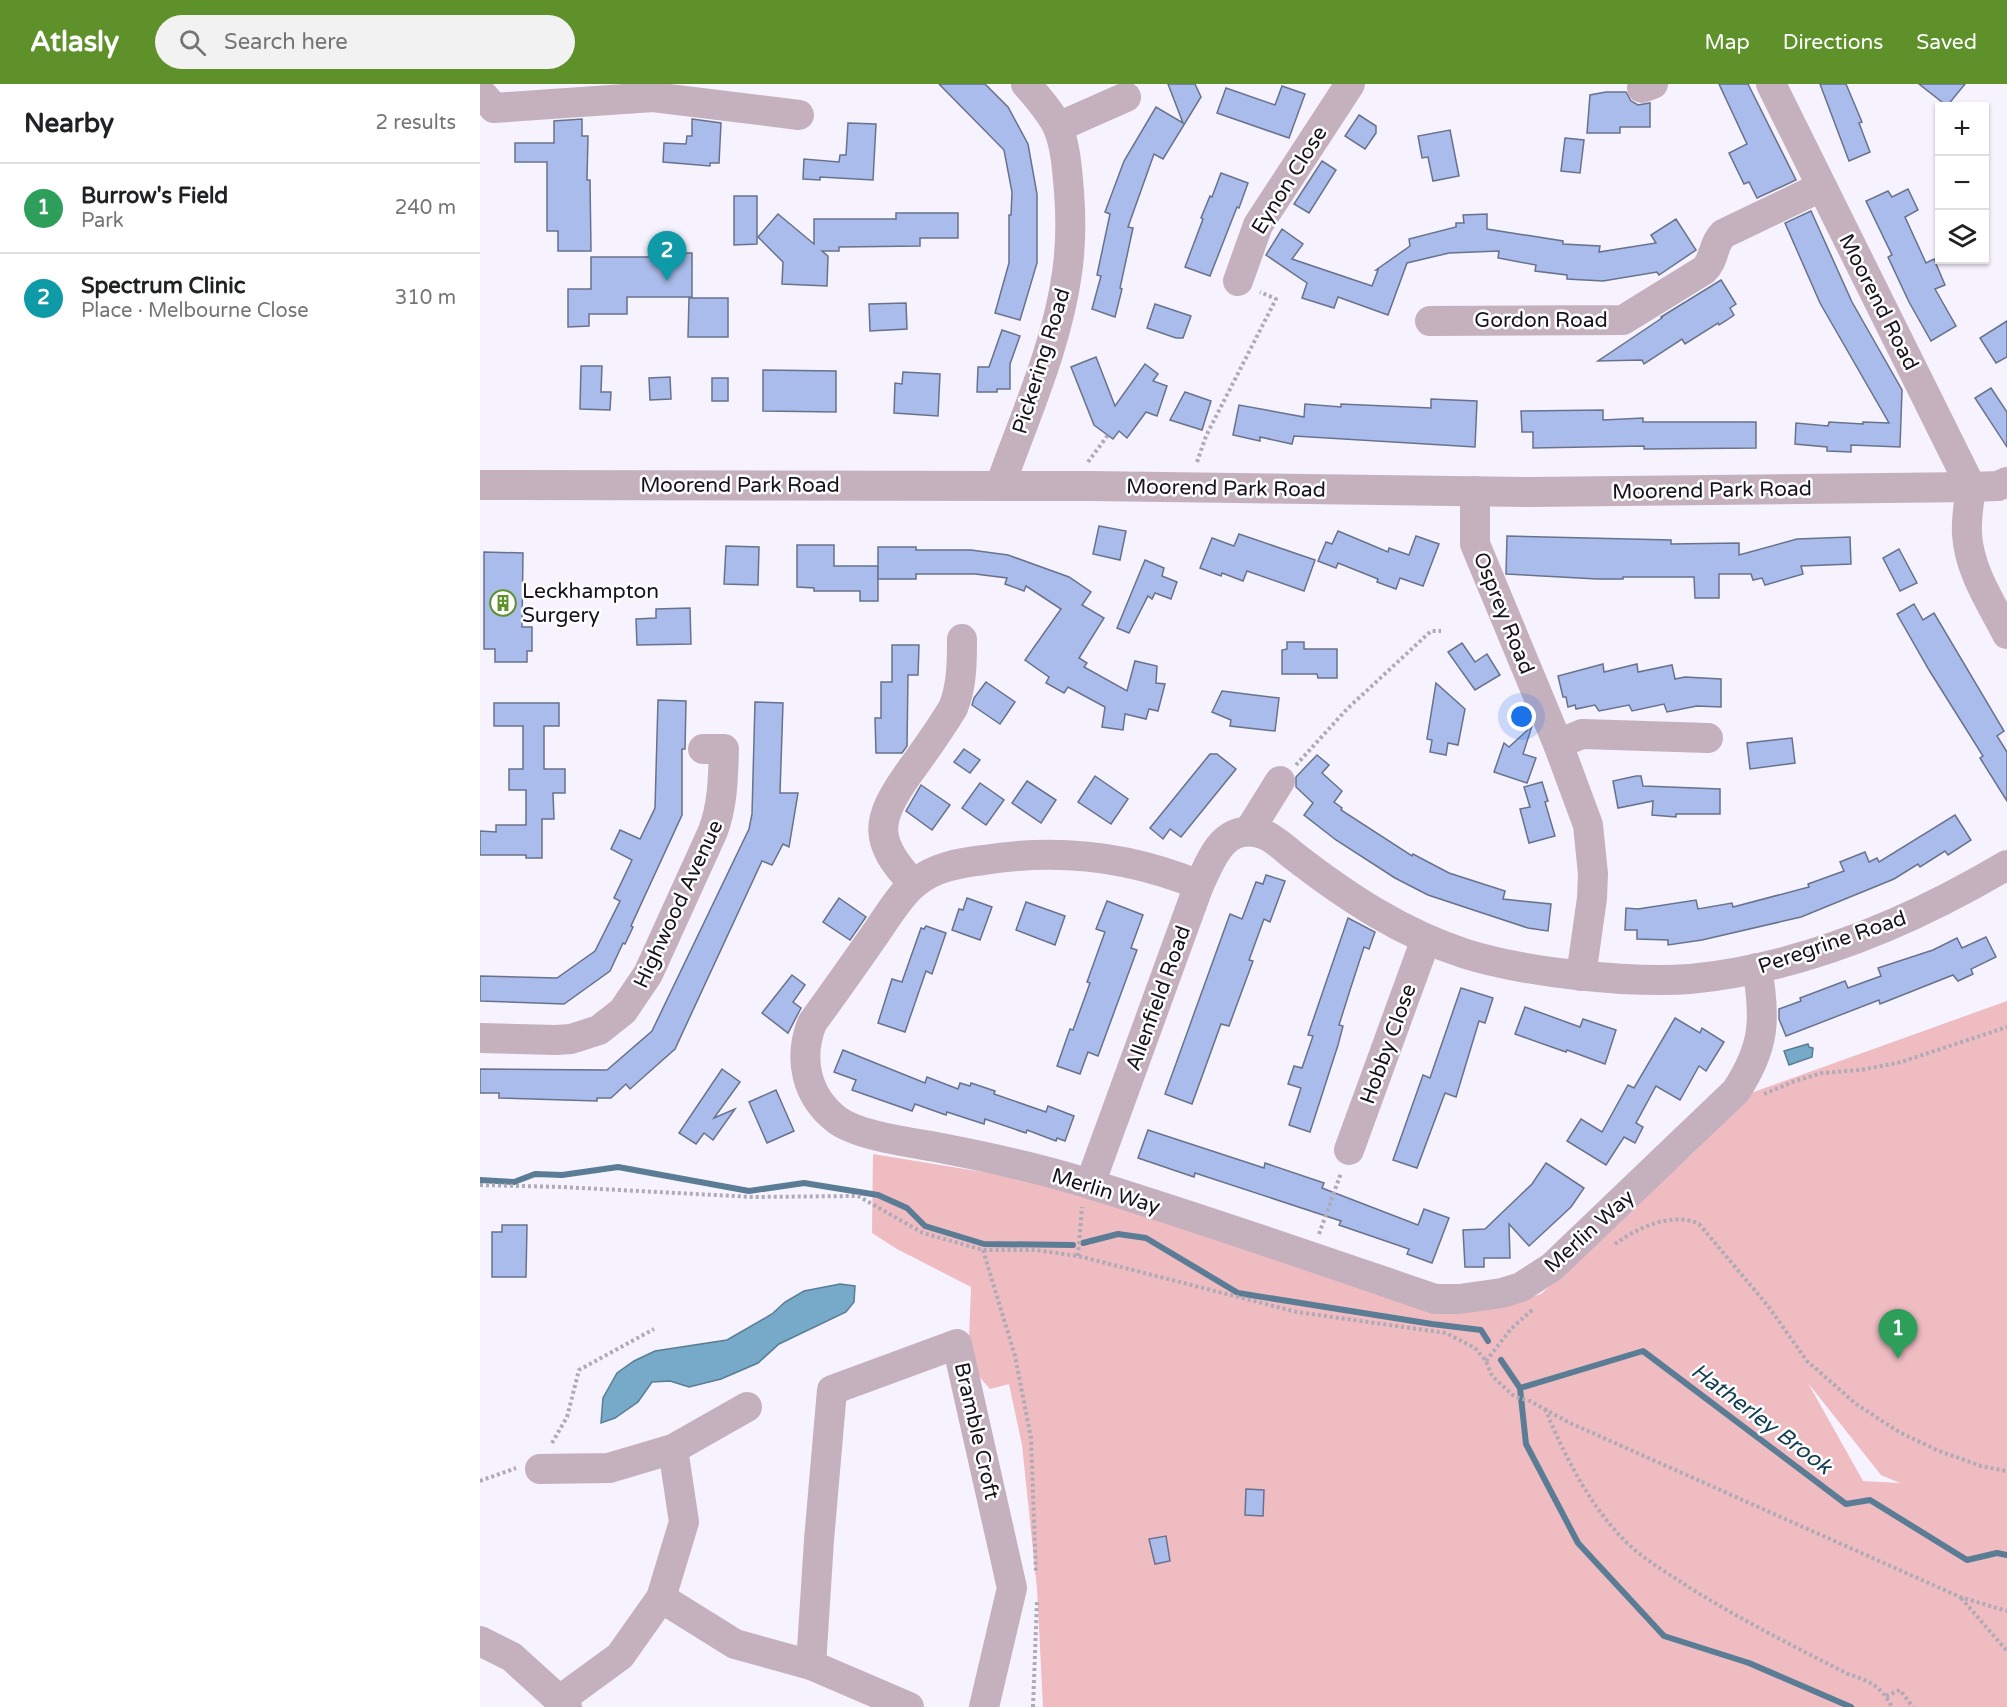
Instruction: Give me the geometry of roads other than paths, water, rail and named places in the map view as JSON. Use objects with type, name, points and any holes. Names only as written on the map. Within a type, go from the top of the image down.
[{"type":"street","name":"Pickering Road","points":[[1000,486],[1052,337],[1062,304],[1068,272],[1070,213],[1065,157],[1058,127],[1026,84]]},
{"type":"street","name":"Eynon Close","points":[[1238,281],[1258,225],[1350,84]]},
{"type":"street","name":"Moorend Road","points":[[1771,84],[1971,487]]},
{"type":"street","points":[[480,92],[494,108],[653,97],[804,123]]},
{"type":"street","points":[[1058,127],[1126,97]]},
{"type":"street","name":"Gordon Road","points":[[1430,321],[1623,320],[1704,270],[1712,259],[1715,245],[1723,234],[1821,187]]},
{"type":"street","points":[[2007,482],[1998,486],[1971,487],[1967,521],[1970,553],[1975,570],[2007,634]]},
{"type":"street","name":"Moorend Park Road","points":[[480,485],[1194,487],[1573,492],[1971,487]]},
{"type":"street","name":"Osprey Road","points":[[1475,491],[1475,544],[1558,744],[1588,825],[1592,850],[1592,898],[1581,976]]},
{"type":"street","points":[[914,884],[891,856],[886,846],[883,834],[885,813],[896,791],[953,708],[962,664],[961,638]]},
{"type":"street","points":[[1558,744],[1582,734],[1708,738]]},
{"type":"street","name":"Highwood Avenue","points":[[480,1038],[571,1039],[599,1030],[623,1011],[648,974],[721,811],[722,749]]},
{"type":"street","points":[[1249,831],[1280,782]]},
{"type":"street","name":"Peregrine Road","points":[[1249,831],[1266,834],[1367,909],[1426,939],[1466,954],[1542,972],[1634,980],[1690,979],[1757,968],[1841,943],[1893,924],[1963,890],[2007,865]]},
{"type":"street","name":"Allenfield Road","points":[[1090,1184],[1199,885],[1220,846],[1234,834],[1249,831]]},
{"type":"street","name":"Merlin Way","points":[[1199,885],[1121,861],[1059,853],[1030,854],[961,863],[938,870],[914,884],[899,899],[812,1023],[805,1052],[811,1088],[826,1109],[838,1120],[863,1132],[992,1158],[1090,1184],[1435,1299],[1483,1297],[1521,1287],[1552,1267],[1736,1091],[1745,1078],[1759,1044],[1763,1024],[1763,1004],[1757,968]]},
{"type":"street","name":"Hobby Close","points":[[1349,1150],[1426,939]]},
{"type":"street","name":"Bramble Croft","points":[[811,1665],[832,1390],[957,1344],[1012,1588],[984,1707]]},
{"type":"street","points":[[538,1461],[609,1468],[673,1449],[747,1407]]},
{"type":"street","points":[[480,1641],[512,1657],[564,1703],[620,1656],[661,1598],[684,1522],[673,1449]]},
{"type":"street","points":[[661,1598],[735,1644],[811,1665],[909,1707]]},
{"type":"water","points":[[1808,1044],[1813,1048],[1812,1057],[1789,1065],[1784,1051]]},
{"type":"water","points":[[840,1284],[855,1286],[854,1302],[846,1312],[779,1344],[758,1363],[721,1379],[689,1387],[670,1381],[652,1382],[638,1402],[615,1418],[601,1423],[603,1398],[617,1373],[634,1361],[655,1351],[727,1340],[772,1314],[785,1302],[804,1291]]},
{"type":"waterway","name":"Hatherley Brook","points":[[480,1180],[514,1182],[535,1174],[562,1175],[618,1167],[749,1191],[804,1183],[878,1195],[907,1208],[925,1226],[984,1244],[1073,1245]]},
{"type":"waterway","name":"Hatherley Brook","points":[[1083,1243],[1118,1234],[1146,1238],[1238,1293],[1481,1330],[1488,1341]]},
{"type":"waterway","name":"Hatherley Brook","points":[[1501,1360],[1520,1388],[1643,1351],[1846,1504],[1870,1500],[1967,1560],[1997,1553],[2007,1555]]},
{"type":"waterway","points":[[1520,1388],[1526,1444],[1578,1543],[1664,1636],[1749,1663],[1851,1707]]},
{"type":"place","name":"Spectrum Clinic","points":[[667,281]]},
{"type":"place","name":"Leckhampton Surgery","points":[[503,603]]},
{"type":"place","name":"Burrow's Field","points":[[1898,1359]]}]
